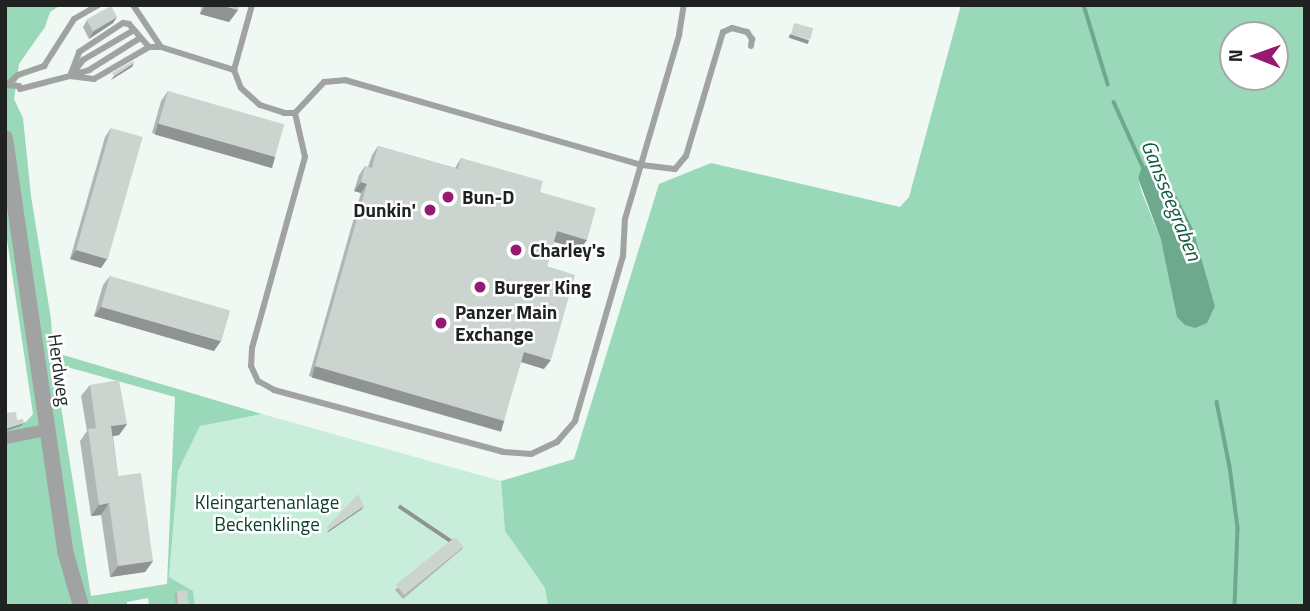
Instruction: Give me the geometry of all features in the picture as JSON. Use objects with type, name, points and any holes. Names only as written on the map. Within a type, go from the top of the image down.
[{"type":"street","name":"Herdweg","points":[[5,138],[51,428],[65,551],[81,606]]},
{"type":"street","points":[[5,438],[51,428]]},
{"type":"street","points":[[5,430],[25,432]]},
{"type":"lane","points":[[98,5],[74,19],[44,66],[18,75],[7,84],[20,89],[89,70],[140,38]]},
{"type":"lane","points":[[133,5],[161,47]]},
{"type":"lane","points":[[252,5],[234,70],[242,88],[260,105],[284,113],[295,113],[324,82],[345,80],[666,170],[682,164],[723,32],[732,28],[747,32],[752,38],[751,46]]},
{"type":"lane","points":[[295,113],[304,146],[303,169],[252,348],[251,366],[258,381],[274,390],[517,455],[545,449],[562,438],[575,421],[623,256],[625,219],[679,35],[684,5]]},
{"type":"lane","points":[[70,76],[79,52],[123,23],[134,30],[149,47]]},
{"type":"lane","points":[[70,76],[83,60],[134,30]]},
{"type":"lane","points":[[70,76],[94,79],[149,47],[161,47],[234,70]]},
{"type":"green space","name":"Kleingartenanlage Beckenklinge","points":[[262,414],[501,481],[505,531],[545,588],[548,606],[195,606],[193,591],[169,577],[178,471],[200,426]]},
{"type":"shaded area","points":[[5,5],[61,5],[50,12],[45,27],[19,64],[14,99],[23,118],[31,196],[51,319],[53,352],[262,414],[200,426],[178,471],[169,577],[193,591],[195,606],[149,606],[148,598],[127,602],[127,606],[5,606],[5,424],[26,422],[33,414],[5,226]],"holes":[[[60,365],[175,397],[167,584],[91,596],[56,375],[61,374]]]},
{"type":"shaded area","points":[[961,5],[1305,5],[1305,606],[548,606],[545,588],[505,531],[501,481],[574,459],[659,184],[711,163],[900,207],[909,197]],"holes":[[[1141,169],[1193,229],[1215,306],[1168,266],[1161,240],[1142,193],[1138,178]]]},
{"type":"water","points":[[1148,164],[1159,166],[1166,176],[1193,229],[1215,306],[1207,323],[1195,328],[1185,325],[1177,317],[1161,240],[1138,178],[1141,169]]},
{"type":"building","points":[[220,5],[239,5],[238,10]]},
{"type":"building","points":[[111,6],[117,17],[93,31],[87,20]]},
{"type":"building","points":[[794,23],[813,28],[810,40],[791,35]]},
{"type":"building","points":[[133,61],[134,63],[114,76],[112,73]]},
{"type":"building","points":[[168,91],[284,124],[275,157],[159,124]]},
{"type":"building","points":[[111,128],[143,137],[108,259],[76,250]]},
{"type":"building","name":"Panzer Main Exchange","points":[[378,146],[458,169],[461,158],[543,181],[540,192],[596,208],[587,240],[557,231],[547,266],[575,275],[551,360],[524,352],[504,421],[315,366],[367,184],[361,182],[365,166],[372,168]]},
{"type":"building","points":[[110,276],[230,310],[221,341],[101,307]]},
{"type":"building","points":[[119,380],[127,424],[111,426],[118,476],[141,473],[153,561],[118,566],[109,503],[99,505],[88,429],[96,428],[90,385]]},
{"type":"building","points":[[16,412],[17,420],[23,419],[24,423],[5,429],[5,413]]},
{"type":"building","points":[[358,494],[364,506],[329,530],[327,527]]},
{"type":"building","points":[[455,537],[463,547],[404,595],[396,585]]},
{"type":"building","points":[[187,590],[189,606],[178,606],[177,591]]},
{"type":"waterway","name":"Gansseegraben","points":[[1084,5],[1108,84]]},
{"type":"waterway","name":"Gansseegraben","points":[[1114,102],[1145,171]]},
{"type":"waterway","name":"Gansseegraben","points":[[1217,402],[1230,467],[1238,528],[1235,606]]},
{"type":"place","name":"Bun-D","points":[[448,197]]},
{"type":"place","name":"Dunkin'","points":[[430,210]]},
{"type":"place","name":"Charley's","points":[[516,250]]},
{"type":"place","name":"Burger King","points":[[480,287]]},
{"type":"place","name":"Panzer Main Exchange","points":[[441,323]]}]
